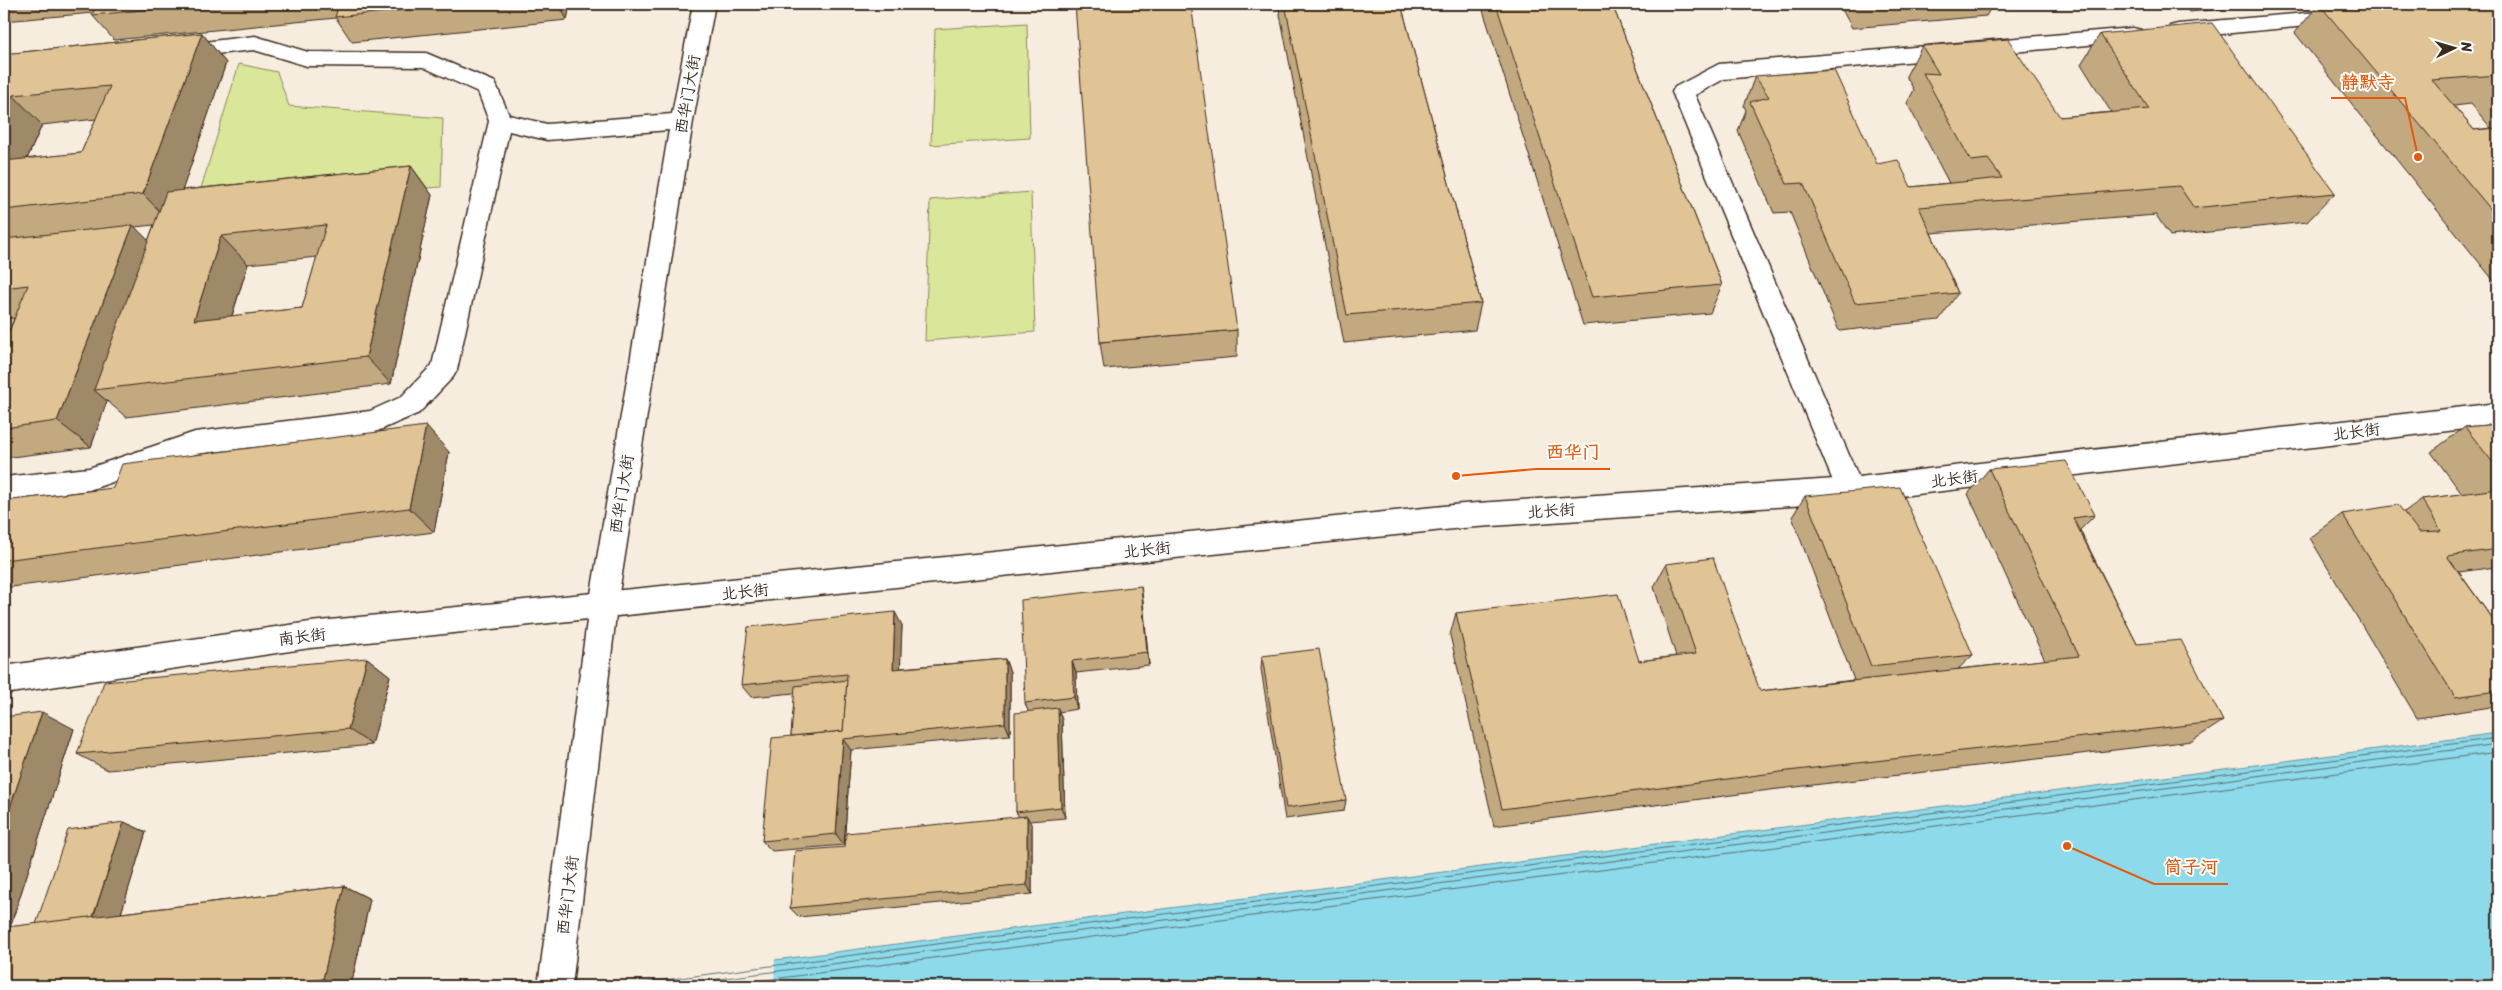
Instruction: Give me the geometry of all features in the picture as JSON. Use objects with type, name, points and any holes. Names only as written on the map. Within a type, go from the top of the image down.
[{"type":"street","name":"西华门大街","points":[[555,986],[603,606],[682,121],[704,4]]},
{"type":"street","points":[[1850,490],[1683,92],[1719,72],[2360,15]]},
{"type":"street","points":[[4,489],[89,480],[195,444],[373,422],[410,405],[444,370],[500,121],[487,87],[426,60],[307,59],[256,44],[159,53]]},
{"type":"street","points":[[500,121],[547,132],[682,121]]},
{"type":"street","name":"北长街","points":[[603,606],[1463,516],[1850,490],[2498,414]]},
{"type":"street","name":"南长街","points":[[4,680],[310,634],[603,606]]},
{"type":"green space","points":[[1027,23],[1030,138],[931,145],[935,29]]},
{"type":"green space","points":[[239,64],[277,72],[289,106],[443,118],[441,187],[195,208]]},
{"type":"green space","points":[[1031,192],[1035,332],[925,341],[930,200]]},
{"type":"water","points":[[2498,733],[2498,986],[582,986],[775,960]]},
{"type":"pier","points":[[775,957],[774,986],[580,986],[582,984]]},
{"type":"building","points":[[97,4],[205,4],[92,15]]},
{"type":"building","points":[[339,4],[464,4],[335,17]]},
{"type":"building","points":[[1075,4],[1191,4],[1237,330],[1100,342]]},
{"type":"building","points":[[1285,4],[1401,4],[1481,303],[1347,315]]},
{"type":"building","points":[[1496,4],[1612,4],[1722,285],[1592,297]]},
{"type":"building","points":[[2319,4],[2490,4],[2498,13],[2498,75],[2432,80],[2474,130],[2498,128],[2498,218]]},
{"type":"building","points":[[2212,23],[2335,193],[2194,208],[2179,186],[1919,207],[1958,293],[1855,303],[1803,183],[1787,184],[1750,102],[1769,97],[1755,76],[1834,70],[1877,164],[1898,160],[1911,187],[2002,178],[1988,159],[1971,161],[1923,73],[1939,74],[1922,46],[2008,39],[2060,117],[2149,109],[2100,34]]},
{"type":"building","points":[[202,33],[143,194],[4,210],[4,161],[81,153],[110,86],[13,95],[4,114],[4,54]]},
{"type":"building","points":[[411,166],[366,357],[94,390],[166,192]],"holes":[[[326,225],[302,308],[194,320],[221,236]]]},
{"type":"building","points":[[133,225],[57,421],[4,428],[4,344],[28,285],[4,288],[4,239]]},
{"type":"building","points":[[2498,424],[2498,469],[2465,427]]},
{"type":"building","points":[[426,426],[409,508],[4,560],[4,501],[113,488],[122,464]]},
{"type":"building","points":[[2066,461],[2095,515],[2073,518],[2137,644],[2181,640],[2223,721],[1788,771],[1502,809],[1456,613],[1618,594],[1639,661],[1696,654],[1666,564],[1713,558],[1760,691],[2079,656],[1989,469]]},
{"type":"building","points":[[1900,487],[1973,655],[1871,666],[1805,496]]},
{"type":"building","points":[[2498,489],[2498,549],[2447,556],[2498,627],[2498,691],[2455,697],[2342,514],[2398,505],[2419,532],[2441,531],[2422,499]]},
{"type":"building","points":[[1141,586],[1147,652],[1072,661],[1074,697],[1025,703],[1021,600]]},
{"type":"building","points":[[895,612],[893,669],[1005,659],[1005,723],[843,739],[836,834],[762,841],[772,738],[843,731],[847,674],[741,685],[748,627]]},
{"type":"building","points":[[1319,649],[1346,800],[1286,808],[1262,656]]},
{"type":"building","points":[[367,658],[348,729],[77,754],[104,682]]},
{"type":"building","points":[[847,680],[843,731],[791,736],[795,686]]},
{"type":"building","points":[[1058,708],[1061,807],[1016,812],[1015,713]]},
{"type":"building","points":[[42,712],[4,825],[4,717]]},
{"type":"building","points":[[1027,816],[1027,885],[790,908],[795,851],[845,847],[846,833]]},
{"type":"building","points":[[124,822],[93,917],[36,924],[68,830]]},
{"type":"building","points":[[344,886],[323,979],[267,986],[4,986],[4,936],[7,927]]},
{"type":"place","name":"静默寺","points":[[2418,157]]},
{"type":"place","name":"西华门","points":[[1456,476]]},
{"type":"place","name":"筒子河","points":[[2067,846]]}]
